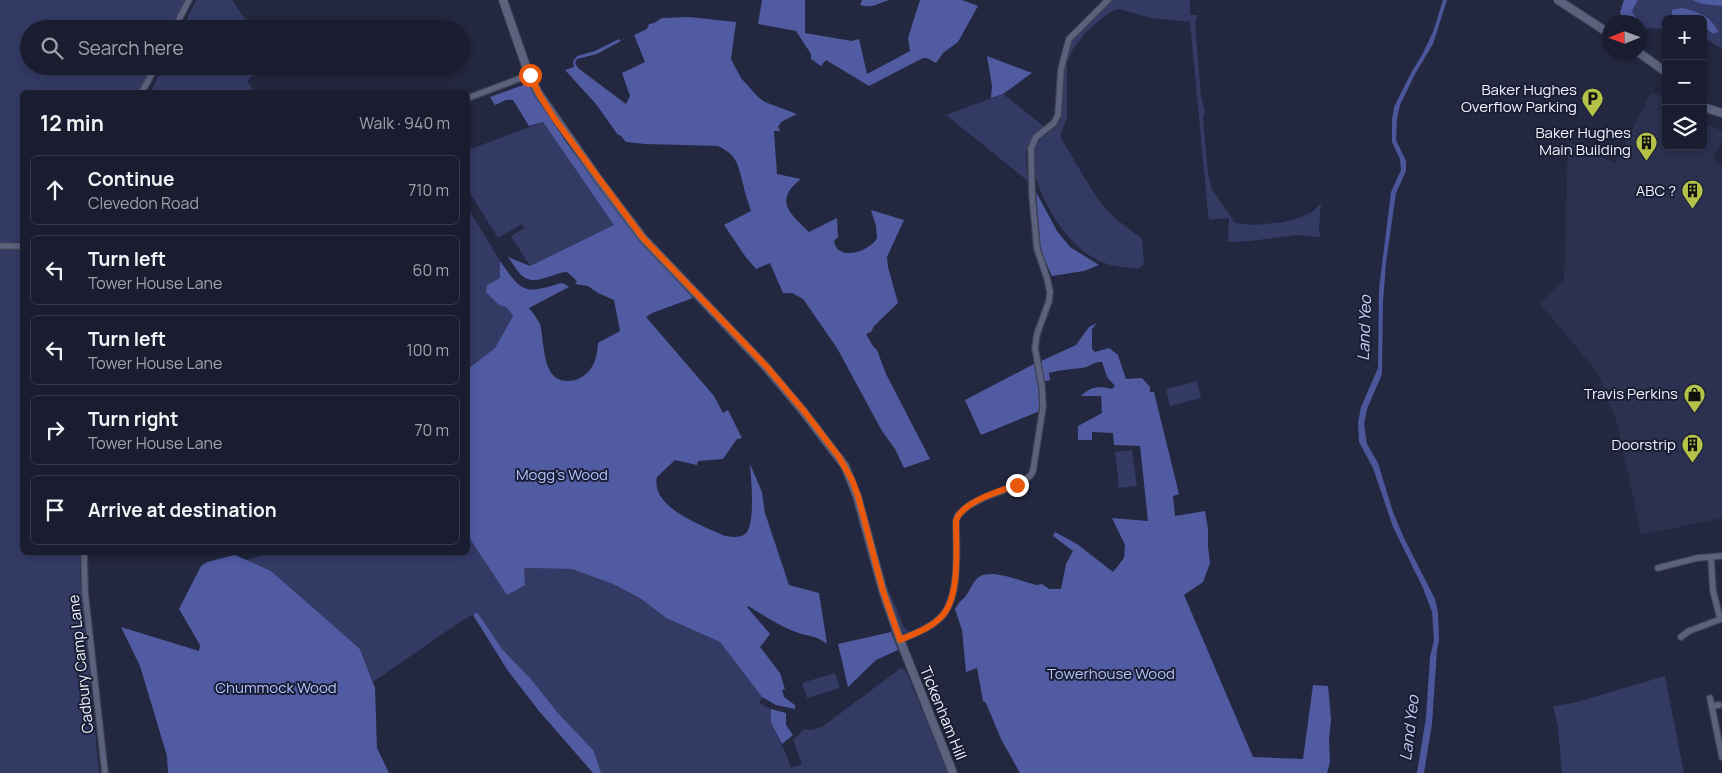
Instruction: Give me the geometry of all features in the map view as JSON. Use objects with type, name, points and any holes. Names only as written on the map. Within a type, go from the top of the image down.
[{"type":"main road","name":"Tickenham Hill","points":[[503,0],[530,75],[539,94],[554,118],[637,231],[766,366],[839,457],[852,480],[858,496],[883,591],[900,640],[953,773]]},
{"type":"main road","points":[[1558,0],[1602,29]]},
{"type":"main road","points":[[1647,58],[1662,69]]},
{"type":"main road","points":[[1707,108],[1722,113]]},
{"type":"street","points":[[179,20],[189,0]]},
{"type":"street","points":[[900,640],[935,622],[945,613],[954,582],[956,521],[958,515],[968,506],[983,498],[1026,480],[1033,471],[1043,407],[1042,387],[1035,348],[1037,334],[1049,301],[1050,292],[1037,249],[1030,148],[1036,137],[1054,123],[1058,115],[1061,69],[1069,39],[1108,0]]},
{"type":"street","points":[[143,90],[151,75]]},
{"type":"street","points":[[470,97],[530,75]]},
{"type":"street","points":[[0,246],[20,246]]},
{"type":"street","name":"Cadbury Camp Lane","points":[[84,555],[85,592],[105,773]]},
{"type":"street","points":[[1658,568],[1683,559],[1722,556]]},
{"type":"street","points":[[1683,633],[1721,619],[1713,591],[1711,557]]},
{"type":"street","points":[[1710,698],[1722,757]]},
{"type":"street","points":[[1712,706],[1719,705]]},
{"type":"shaded area","points":[[0,0],[186,0],[176,20],[20,20],[20,75],[148,75],[140,90],[20,90],[20,241],[0,243]]},
{"type":"shaded area","points":[[196,0],[232,0],[246,20],[186,20]]},
{"type":"shaded area","points":[[1112,0],[1190,0],[1190,15],[1198,15],[1195,22],[1201,96],[1205,110],[1203,120],[1211,188],[1235,223],[1254,225],[1283,222],[1312,212],[1321,203],[1320,237],[1296,235],[1228,242],[1229,218],[1209,220],[1190,22],[1151,18],[1119,9],[1110,12],[1086,32],[1073,49],[1067,63],[1067,118],[1061,138],[1104,207],[1142,239],[1144,264],[1138,269],[1107,264],[1097,260],[1085,252],[1061,228],[1043,196],[1037,180],[1034,150],[1039,141],[1059,124],[1061,119],[1062,86],[1068,47],[1082,27]]},
{"type":"shaded area","points":[[1443,0],[1447,0],[1433,44],[1415,74],[1400,105],[1397,119],[1396,140],[1406,161],[1406,171],[1396,193],[1386,263],[1383,302],[1382,374],[1367,409],[1364,424],[1367,444],[1378,463],[1393,512],[1435,599],[1438,612],[1439,641],[1432,724],[1424,773],[1417,773],[1426,717],[1430,657],[1434,640],[1432,612],[1423,588],[1393,527],[1373,468],[1359,442],[1358,423],[1361,407],[1378,368],[1379,289],[1391,192],[1401,170],[1400,159],[1392,142],[1394,107],[1433,32]]},
{"type":"shaded area","points":[[1638,0],[1692,0],[1702,4],[1722,6],[1722,49],[1707,40],[1707,29],[1713,34],[1707,23],[1707,15],[1702,13],[1662,15],[1662,29],[1647,28],[1647,15],[1634,15],[1632,11]]},
{"type":"shaded area","points":[[159,75],[253,75],[247,81],[253,90],[152,90]]},
{"type":"shaded area","points":[[1651,93],[1662,97],[1662,150],[1707,150],[1707,125],[1722,131],[1722,141],[1713,158],[1722,167],[1722,518],[1641,535],[1618,426],[1598,373],[1540,304],[1564,280],[1568,142],[1615,163]]},
{"type":"shaded area","points":[[1003,94],[1046,128],[1032,140],[1027,151],[1026,164],[1029,182],[946,115]]},
{"type":"shaded area","points":[[543,122],[615,225],[530,266],[511,236],[525,228],[522,224],[498,238],[470,193],[470,149]]},
{"type":"shaded area","points":[[470,211],[500,261],[500,278],[487,285],[513,316],[495,348],[470,367]]},
{"type":"shaded area","points":[[0,250],[20,250],[20,555],[80,555],[80,574],[99,773],[0,773]]},
{"type":"shaded area","points":[[1197,381],[1201,398],[1170,406],[1166,389]]},
{"type":"shaded area","points":[[1132,450],[1137,486],[1119,488],[1115,452]]},
{"type":"shaded area","points":[[470,539],[507,595],[524,568],[572,569],[613,584],[640,598],[666,618],[720,642],[762,697],[759,703],[771,709],[771,723],[791,768],[802,764],[793,740],[804,729],[811,730],[822,727],[901,668],[906,671],[948,773],[601,773],[594,751],[503,650],[477,612],[373,682],[360,648],[247,560],[262,555],[470,555]]},
{"type":"shaded area","points":[[888,587],[904,627],[910,632],[913,631],[907,634],[901,632],[886,588]]},
{"type":"shaded area","points":[[835,673],[840,688],[807,698],[802,683]]},
{"type":"shaded area","points":[[1665,676],[1684,773],[1562,773],[1558,728],[1553,706],[1573,703]]},
{"type":"green space","points":[[762,0],[805,0],[805,33],[852,41],[859,39],[867,74],[910,51],[908,38],[920,0],[962,0],[978,6],[958,42],[943,53],[936,63],[923,58],[869,86],[826,60],[821,66],[811,59],[811,54],[796,31],[758,24]]},
{"type":"green space","points":[[862,0],[890,0],[868,6],[860,5]]},
{"type":"green space","points":[[1624,0],[1638,0],[1632,11],[1635,15],[1621,15]]},
{"type":"green space","points":[[1692,0],[1722,0],[1722,6],[1702,4]]},
{"type":"green space","points":[[1682,8],[1703,15],[1672,15],[1672,10]]},
{"type":"green space","points":[[689,17],[736,22],[731,59],[741,78],[765,102],[797,114],[781,122],[778,127],[780,131],[774,131],[777,174],[801,179],[788,194],[786,200],[787,207],[809,232],[837,218],[838,237],[834,241],[836,247],[847,253],[854,253],[868,247],[877,238],[876,226],[871,210],[904,220],[887,257],[898,303],[874,326],[871,332],[866,334],[877,350],[886,374],[930,459],[904,468],[837,348],[803,299],[792,293],[783,293],[770,263],[756,269],[724,225],[751,211],[738,166],[733,157],[718,146],[626,142],[618,135],[596,104],[565,70],[574,67],[573,62],[577,56],[595,51],[619,39],[620,41],[630,36],[597,54],[577,59],[575,63],[578,68],[626,104],[630,96],[622,73],[645,62],[634,35],[647,29],[649,24],[662,18]]},
{"type":"green space","points":[[1707,17],[1718,32],[1713,34],[1707,29]]},
{"type":"green space","points":[[987,56],[1032,73],[1003,94],[991,98],[992,86]]},
{"type":"green space","name":"Mogg's Wood","points":[[529,83],[566,142],[611,202],[641,241],[693,298],[646,317],[714,396],[723,413],[728,410],[742,438],[737,439],[723,459],[698,461],[697,465],[675,460],[657,477],[657,488],[662,498],[670,507],[692,521],[725,536],[735,537],[743,535],[751,522],[752,512],[750,464],[762,492],[765,513],[789,585],[819,593],[827,644],[814,637],[787,629],[747,607],[770,634],[760,647],[780,673],[785,689],[782,690],[784,697],[795,705],[795,709],[776,705],[762,697],[720,642],[666,618],[640,598],[613,584],[572,569],[524,568],[525,585],[507,595],[470,539],[470,367],[495,348],[513,316],[506,307],[499,305],[486,292],[487,285],[500,278],[500,261],[513,279],[524,288],[539,289],[561,283],[569,287],[529,308],[540,324],[549,368],[559,380],[576,380],[588,372],[597,355],[598,343],[620,331],[614,300],[588,286],[575,284],[577,281],[567,272],[540,279],[528,279],[520,273],[508,257],[530,266],[614,225],[543,122],[529,126],[513,100],[506,100],[495,105],[490,97]]},
{"type":"green space","points":[[1036,192],[1057,231],[1070,247],[1099,265],[1084,271],[1052,276],[1041,252]]},
{"type":"green space","name":"Towerhouse Wood","points":[[1097,323],[1092,329],[1092,349],[1095,352],[1109,348],[1118,355],[1126,379],[1142,378],[1150,387],[1150,392],[1154,392],[1179,494],[1173,496],[1175,516],[1205,511],[1210,563],[1203,582],[1184,595],[1253,757],[1303,759],[1313,685],[1328,686],[1331,719],[1330,762],[1327,773],[1020,773],[1001,739],[986,703],[983,701],[977,668],[966,672],[962,630],[955,609],[979,577],[991,574],[1007,576],[1037,585],[1042,584],[1049,589],[1061,589],[1066,564],[1073,551],[1053,536],[1055,532],[1077,544],[1113,572],[1124,558],[1125,545],[1112,518],[1148,521],[1140,446],[1114,445],[1113,433],[1092,432],[1092,440],[1078,440],[1078,426],[1102,413],[1101,396],[1081,396],[1092,389],[1103,387],[1112,389],[1115,386],[1107,377],[1102,362],[1049,373],[1050,380],[1043,382],[1039,362],[1076,345],[1089,327]]},
{"type":"green space","points":[[1034,364],[1040,411],[981,435],[965,400]]},
{"type":"green space","name":"Chummock Wood","points":[[235,555],[271,571],[360,649],[375,688],[377,748],[389,773],[168,773],[167,756],[140,666],[121,627],[199,651],[200,645],[179,609],[201,566],[207,562]]},
{"type":"green space","points":[[477,612],[503,650],[594,751],[601,773],[593,773],[539,711],[508,671],[473,615]]},
{"type":"green space","points":[[891,632],[898,650],[876,660],[848,687],[838,644]]},
{"type":"green space","points":[[771,709],[786,713],[786,725],[793,735],[782,744],[771,723]]},
{"type":"place","name":"Baker Hughes Overflow Parking","points":[[1593,118]]},
{"type":"place","name":"Baker Hughes Main Building","points":[[1647,161]]},
{"type":"place","name":"ABC ?","points":[[1692,210]]},
{"type":"place","name":"Travis Perkins","points":[[1694,413]]},
{"type":"place","name":"Doorstrip","points":[[1692,464]]},
{"type":"route","points":[[530,75],[554,118],[625,216],[643,238],[766,366],[804,411],[845,466],[858,496],[883,591],[900,640],[930,626],[945,613],[953,590],[956,521],[958,515],[968,506],[983,498],[1017,485]]},
{"type":"water label","name":"Land Yeo","points":[[1364,328]]},
{"type":"water label","name":"Land Yeo","points":[[1409,728]]}]
